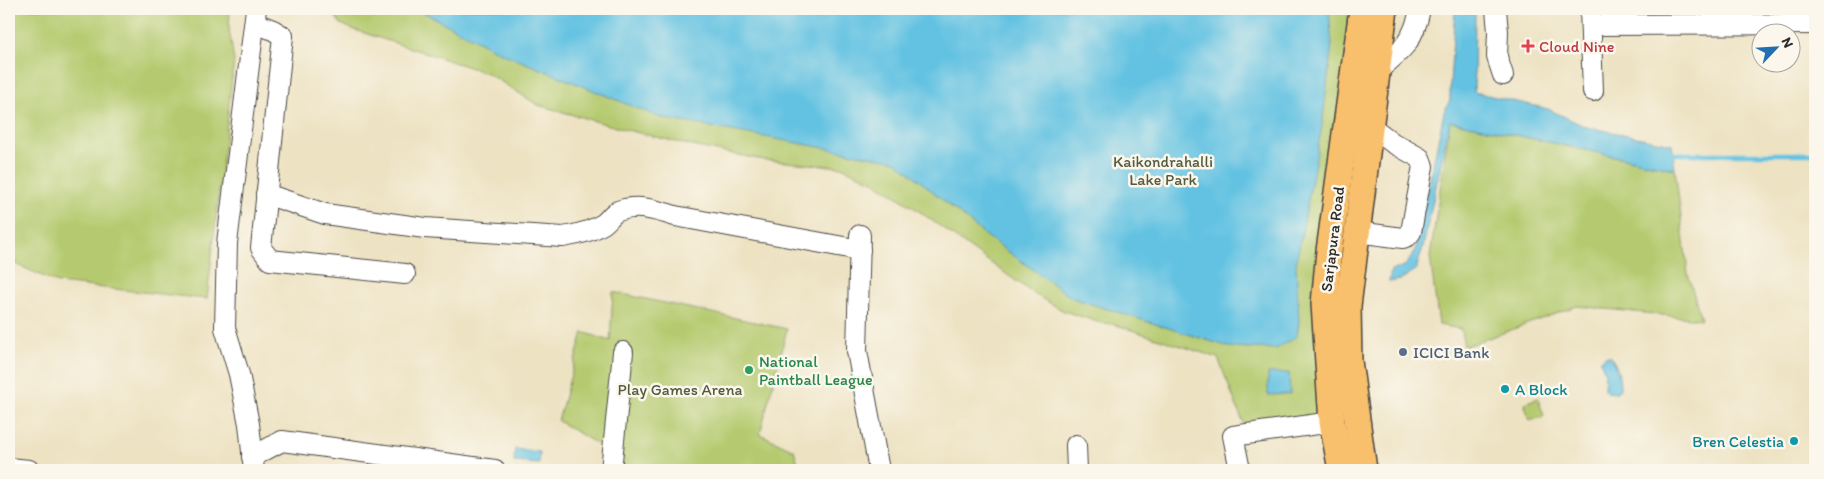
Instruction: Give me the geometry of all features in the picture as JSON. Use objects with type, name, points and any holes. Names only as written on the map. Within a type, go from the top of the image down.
[{"type":"main road","name":"Sarjapura Road","points":[[1341,470],[1332,422],[1324,304],[1329,251],[1362,9]]},
{"type":"main road","name":"Sarjapura Road","points":[[1364,470],[1348,351],[1348,306],[1384,9]]},
{"type":"street","points":[[1376,72],[1398,54],[1412,38],[1420,9]]},
{"type":"street","points":[[1496,9],[1498,32],[1497,58],[1504,74]]},
{"type":"street","points":[[255,16],[283,36],[261,248],[270,260],[405,274]]},
{"type":"street","points":[[253,463],[249,424],[225,328],[227,243],[255,16]]},
{"type":"street","points":[[1593,92],[1591,17],[1805,19]]},
{"type":"street","points":[[1357,232],[1403,238],[1408,236],[1411,232],[1423,166],[1420,158],[1394,143],[1370,125]]},
{"type":"street","points":[[266,194],[325,214],[425,228],[563,237],[575,235],[604,223],[616,212],[633,208],[653,209],[675,216],[860,242],[857,351],[879,470]]},
{"type":"street","points":[[611,470],[623,352]]},
{"type":"street","points":[[1239,465],[1233,436],[1332,422]]},
{"type":"street","points":[[253,463],[282,441],[495,470]]},
{"type":"street","points":[[1076,445],[1077,470]]},
{"type":"street","points":[[9,468],[29,470]]},
{"type":"green space","points":[[9,9],[230,9],[229,29],[234,61],[207,299],[58,283],[9,261]]},
{"type":"green space","name":"Kaikondrahalli Lake Park","points":[[329,9],[1349,9],[1345,63],[1316,252],[1315,303],[1322,418],[1246,430],[1218,358],[1113,324],[1101,323],[1064,311],[1034,294],[916,209],[873,181],[841,167],[764,160],[697,147],[538,105],[487,73],[341,24]]},
{"type":"green space","points":[[1450,121],[1675,169],[1688,274],[1701,319],[1577,306],[1464,347],[1461,329],[1439,325],[1430,257]]},
{"type":"green space","name":"Play Games Arena","points":[[613,292],[787,329],[760,434],[794,450],[800,470],[617,470],[604,448],[558,421],[583,332],[610,341]]},
{"type":"green space","points":[[1538,398],[1544,416],[1530,421],[1524,403]]},
{"type":"water","name":"Kaikondrahalli Lake Park","points":[[417,9],[1329,9],[1332,45],[1322,126],[1296,264],[1299,321],[1297,336],[1276,349],[1229,347],[1072,298],[985,235],[896,161],[661,118],[501,53]]},
{"type":"water","points":[[1455,9],[1475,9],[1474,92],[1548,109],[1586,127],[1672,144],[1675,169],[1450,121],[1423,247],[1416,270],[1400,280],[1389,282],[1391,270],[1404,266],[1416,247],[1444,112],[1450,100]]},
{"type":"water","points":[[1605,356],[1610,356],[1618,372],[1620,389],[1616,393],[1607,392],[1604,389],[1605,372],[1600,361]]},
{"type":"water","points":[[1268,373],[1289,373],[1290,394],[1268,395]]},
{"type":"water","points":[[515,449],[540,452],[539,464],[514,462]]},
{"type":"waterway","points":[[1669,154],[1815,154]]},
{"type":"place","name":"Cloud Nine","points":[[1528,46]]},
{"type":"place","name":"ICICI Bank","points":[[1403,352]]},
{"type":"place","name":"National Paintball League","points":[[749,370]]},
{"type":"place","name":"A Block","points":[[1505,389]]},
{"type":"place","name":"Bren Celestia","points":[[1794,441]]}]
